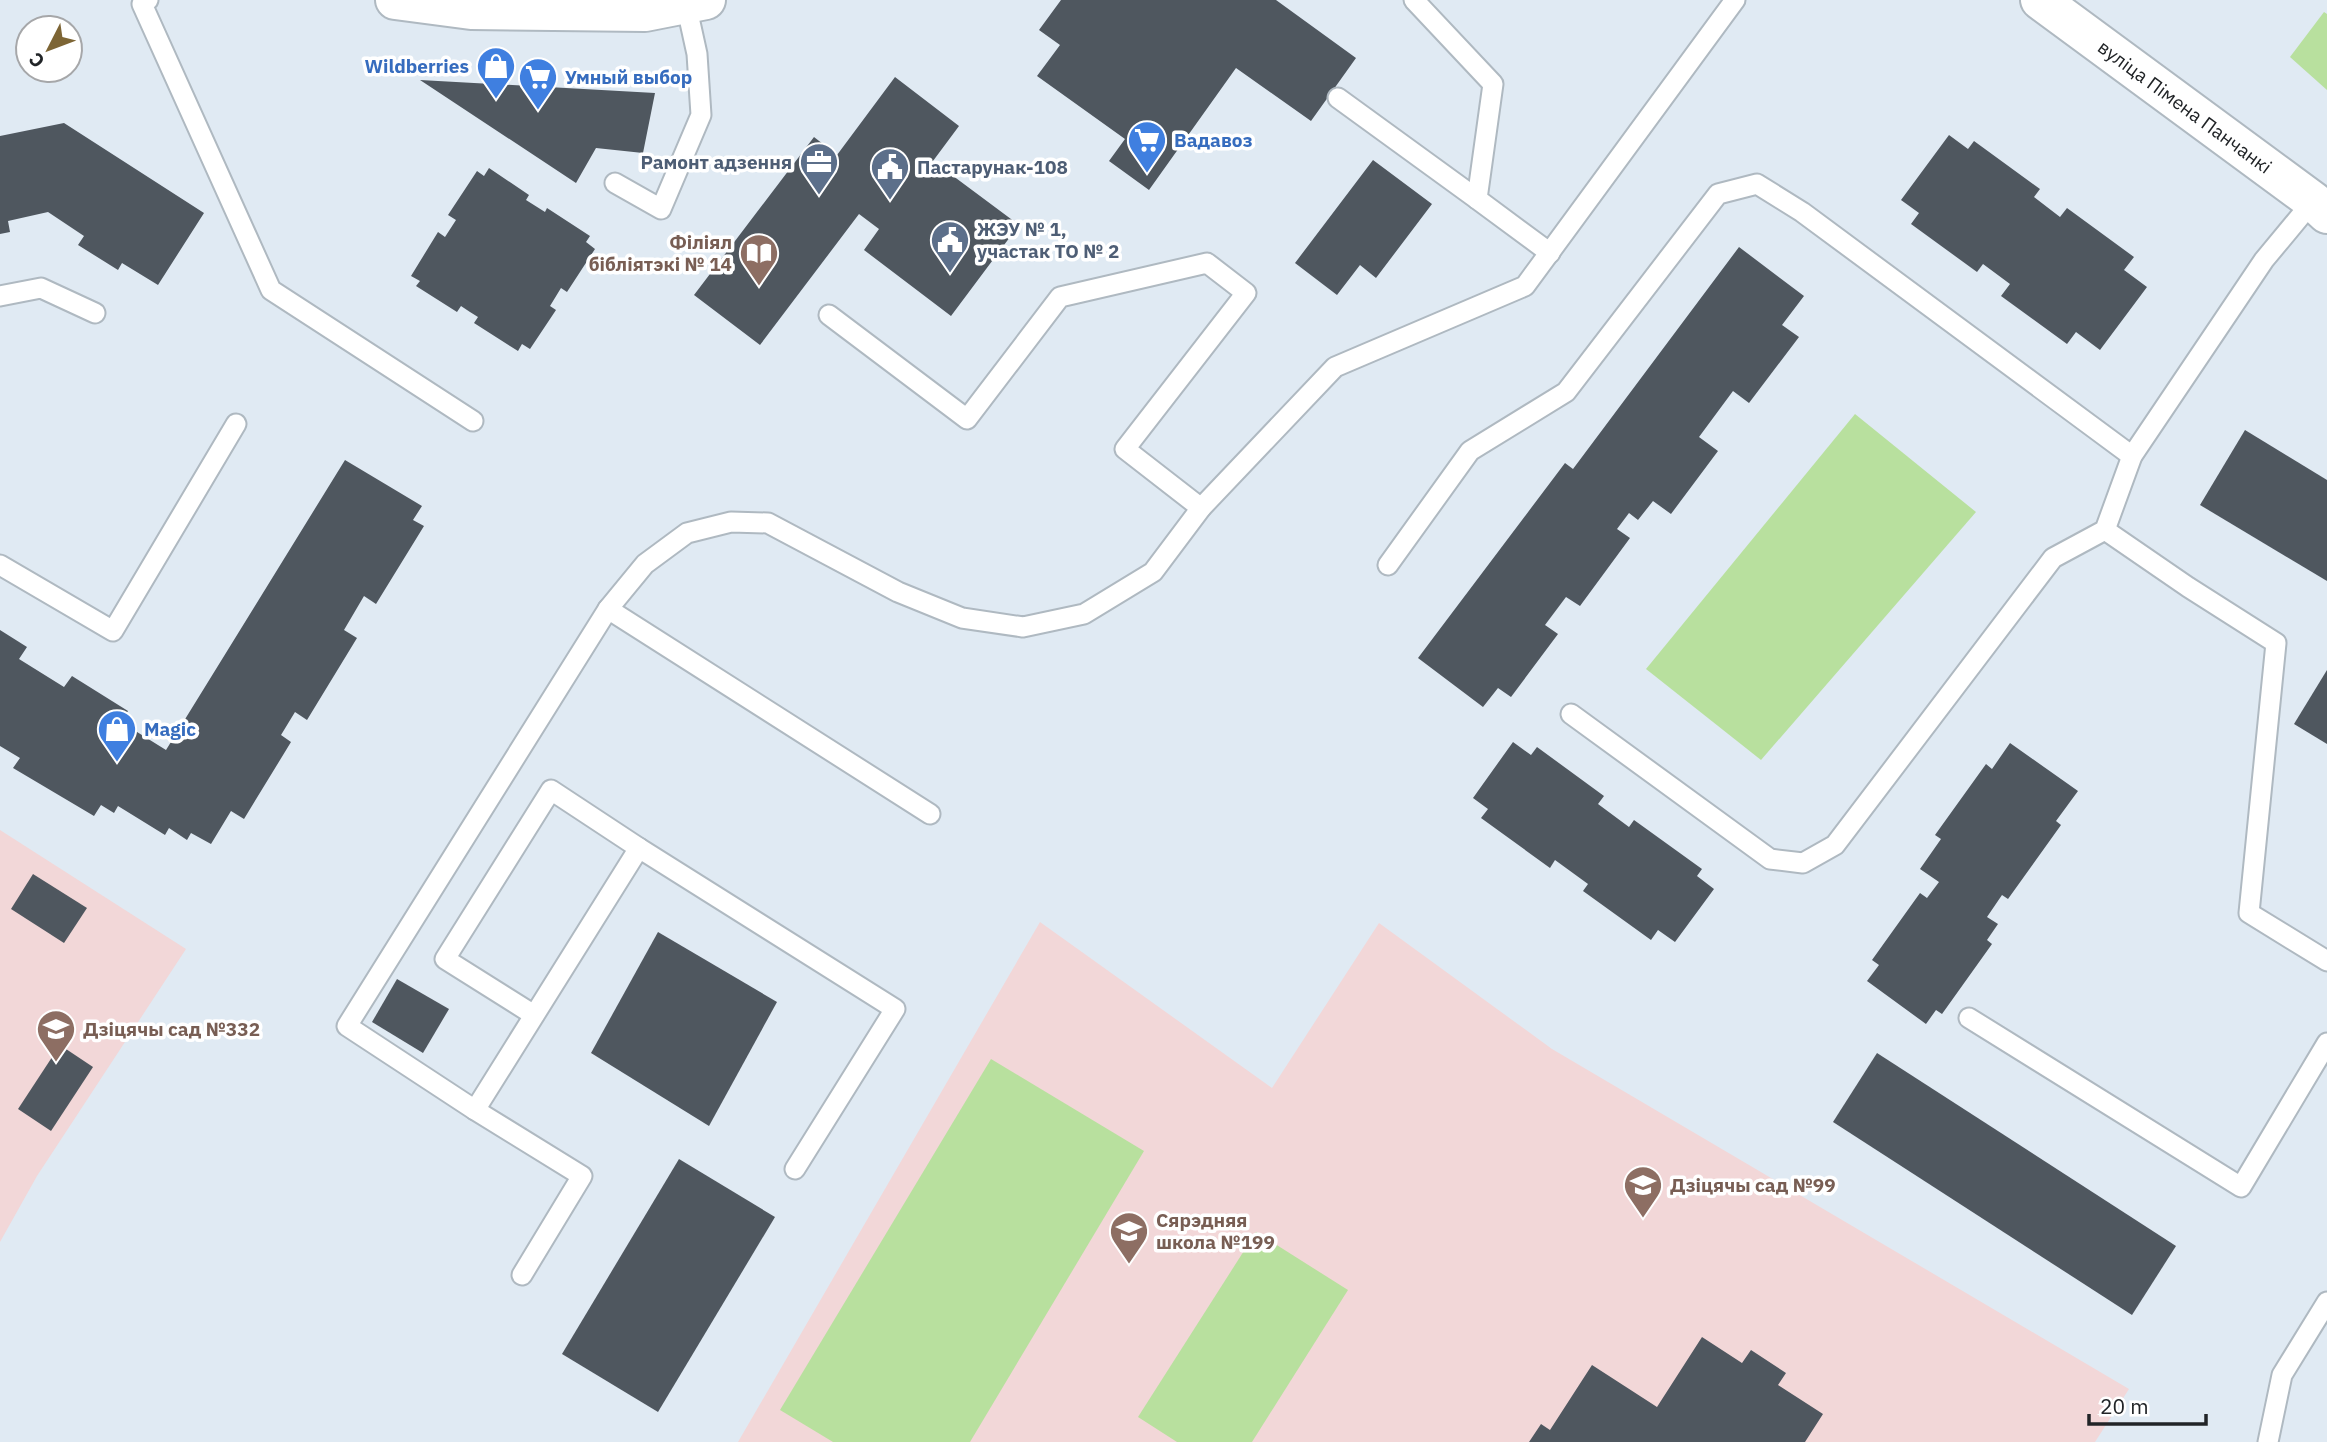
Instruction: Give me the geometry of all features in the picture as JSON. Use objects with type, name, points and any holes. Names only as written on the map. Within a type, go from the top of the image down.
[{"type":"street","points":[[395,0],[471,10],[645,12],[696,2]]},
{"type":"street","name":"вуліца Пімена Панчанкі","points":[[2040,0],[2320,208]]},
{"type":"lane","points":[[148,0],[142,4],[271,290],[473,421]]},
{"type":"lane","points":[[1414,0],[1493,84],[1477,199]]},
{"type":"lane","points":[[522,1275],[582,1176],[347,1026],[608,609],[645,564],[687,533],[732,522],[768,523],[898,592],[962,618],[1023,626],[1084,614],[1153,572],[1202,508],[1335,367],[1525,286],[1735,0]]},
{"type":"lane","points":[[615,183],[661,209],[701,115],[696,2]]},
{"type":"lane","points":[[1338,98],[1550,253]]},
{"type":"lane","points":[[1388,565],[1470,452],[1566,392],[1718,194],[1757,184],[1813,220],[2132,456]]},
{"type":"lane","points":[[1571,714],[1770,859],[1803,863],[1835,845],[2053,558],[2105,530],[2132,456],[2264,260],[2320,208]]},
{"type":"lane","points":[[829,315],[967,419],[1060,297],[1207,263],[1246,293],[1125,449],[1202,508]]},
{"type":"lane","points":[[0,296],[41,288],[95,313]]},
{"type":"lane","points":[[0,565],[113,631],[236,424]]},
{"type":"lane","points":[[2105,530],[2276,643],[2249,913],[2327,961]]},
{"type":"lane","points":[[608,609],[930,814]]},
{"type":"lane","points":[[534,1015],[445,958],[551,790],[895,1009],[794,1170]]},
{"type":"lane","points":[[475,1110],[639,848]]},
{"type":"lane","points":[[1969,1018],[2241,1187],[2327,1043]]},
{"type":"lane","points":[[2268,1442],[2282,1375],[2327,1302]]},
{"type":"shaded area","name":"Дзіцячы сад №332","points":[[0,830],[186,949],[37,1176],[0,1242]]},
{"type":"shaded area","points":[[1040,922],[1272,1088],[1379,923],[1552,1049],[2129,1389],[2095,1442],[738,1442]]},
{"type":"green space","points":[[2324,12],[2327,14],[2327,90],[2290,57]]},
{"type":"green space","points":[[1855,414],[1976,512],[1761,760],[1646,669]]},
{"type":"green space","points":[[991,1059],[1144,1151],[970,1442],[833,1442],[780,1410]]},
{"type":"green space","points":[[1256,1232],[1348,1290],[1252,1442],[1177,1442],[1138,1417]]},
{"type":"building","points":[[1061,0],[1276,0],[1356,58],[1311,121],[1236,68],[1149,190],[1109,161],[1125,139],[1037,76],[1060,45],[1039,30]]},
{"type":"building","points":[[895,77],[959,126],[933,161],[1019,225],[951,316],[864,250],[879,229],[859,214],[760,345],[694,295],[814,137],[837,155]]},
{"type":"building","points":[[420,80],[655,93],[643,153],[596,148],[576,183]]},
{"type":"building","points":[[64,123],[204,213],[158,285],[122,263],[118,270],[78,245],[84,236],[48,212],[8,221],[10,232],[0,234],[0,136]]},
{"type":"building","points":[[1949,135],[1968,149],[1974,141],[2040,189],[2034,197],[2060,217],[2067,208],[2134,257],[2124,270],[2147,287],[2100,350],[2076,332],[2067,344],[2001,296],[2010,284],[1983,264],[1977,272],[1911,224],[1919,213],[1901,200]]},
{"type":"building","points":[[1373,160],[1432,204],[1376,278],[1360,265],[1337,295],[1295,263]]},
{"type":"building","points":[[489,168],[529,195],[526,200],[545,212],[547,208],[590,236],[586,242],[595,249],[567,292],[561,288],[550,306],[556,310],[530,349],[522,344],[518,351],[474,323],[478,317],[461,306],[457,312],[416,286],[420,281],[411,276],[438,232],[445,237],[456,220],[448,215],[477,171],[484,176]]},
{"type":"building","points":[[1739,247],[1804,296],[1782,325],[1799,337],[1749,403],[1733,391],[1699,437],[1718,451],[1671,514],[1653,501],[1638,520],[1629,513],[1617,529],[1630,538],[1580,606],[1566,597],[1545,625],[1558,634],[1511,697],[1498,688],[1483,707],[1418,658],[1565,463],[1573,469]]},
{"type":"building","points":[[2245,430],[2327,480],[2327,581],[2200,505]]},
{"type":"building","points":[[345,460],[422,506],[413,520],[424,526],[376,604],[364,596],[344,630],[357,638],[307,720],[295,712],[281,735],[291,742],[244,819],[231,811],[211,844],[191,833],[187,840],[169,828],[165,835],[118,806],[114,813],[101,805],[94,816],[13,768],[20,758],[0,746],[0,630],[27,647],[19,659],[64,687],[72,676],[128,711],[121,722],[166,750]]},
{"type":"building","points":[[2327,670],[2327,744],[2294,724]]},
{"type":"building","points":[[1513,742],[1531,755],[1537,747],[1604,796],[1598,804],[1629,827],[1634,820],[1702,869],[1697,876],[1714,889],[1675,942],[1658,930],[1651,940],[1583,891],[1588,884],[1555,860],[1550,868],[1481,818],[1488,809],[1473,798]]},
{"type":"building","points":[[2010,743],[2078,791],[2056,821],[2061,825],[2008,899],[2002,895],[1987,917],[1998,924],[1987,940],[1992,944],[1942,1014],[1936,1010],[1926,1024],[1867,981],[1879,965],[1872,960],[1920,893],[1927,898],[1939,882],[1920,869],[1941,839],[1935,835],[1986,764],[1992,769]]},
{"type":"building","points":[[33,874],[87,908],[64,943],[11,909]]},
{"type":"building","points":[[658,932],[777,1002],[709,1126],[591,1053]]},
{"type":"building","points":[[397,979],[449,1009],[423,1053],[372,1022]]},
{"type":"building","points":[[60,1045],[93,1067],[51,1131],[18,1109]]},
{"type":"building","points":[[1877,1053],[2176,1246],[2132,1315],[1833,1122]]},
{"type":"building","points":[[679,1159],[775,1217],[658,1412],[562,1354]]},
{"type":"building","points":[[1702,1337],[1742,1363],[1751,1350],[1786,1373],[1778,1385],[1823,1414],[1805,1442],[1529,1442],[1541,1424],[1550,1430],[1592,1365],[1657,1407]]},
{"type":"place","name":"Wildberries","points":[[496,100]]},
{"type":"place","name":"Умный выбор","points":[[538,111]]},
{"type":"place","name":"Вадавоз","points":[[1147,174]]},
{"type":"place","name":"Рамонт адзення","points":[[819,196]]},
{"type":"place","name":"Пастарунак-108","points":[[890,201]]},
{"type":"place","name":"ЖЭУ № 1, участак ТО № 2","points":[[950,274]]},
{"type":"place","name":"Філіял бібліятэкі № 14","points":[[759,287]]},
{"type":"place","name":"Magic","points":[[117,763]]},
{"type":"place","name":"Дзіцячы сад №332","points":[[56,1063]]},
{"type":"place","name":"Дзіцячы сад №99","points":[[1643,1219]]},
{"type":"place","name":"Сярэдняя школа №199","points":[[1129,1265]]}]
